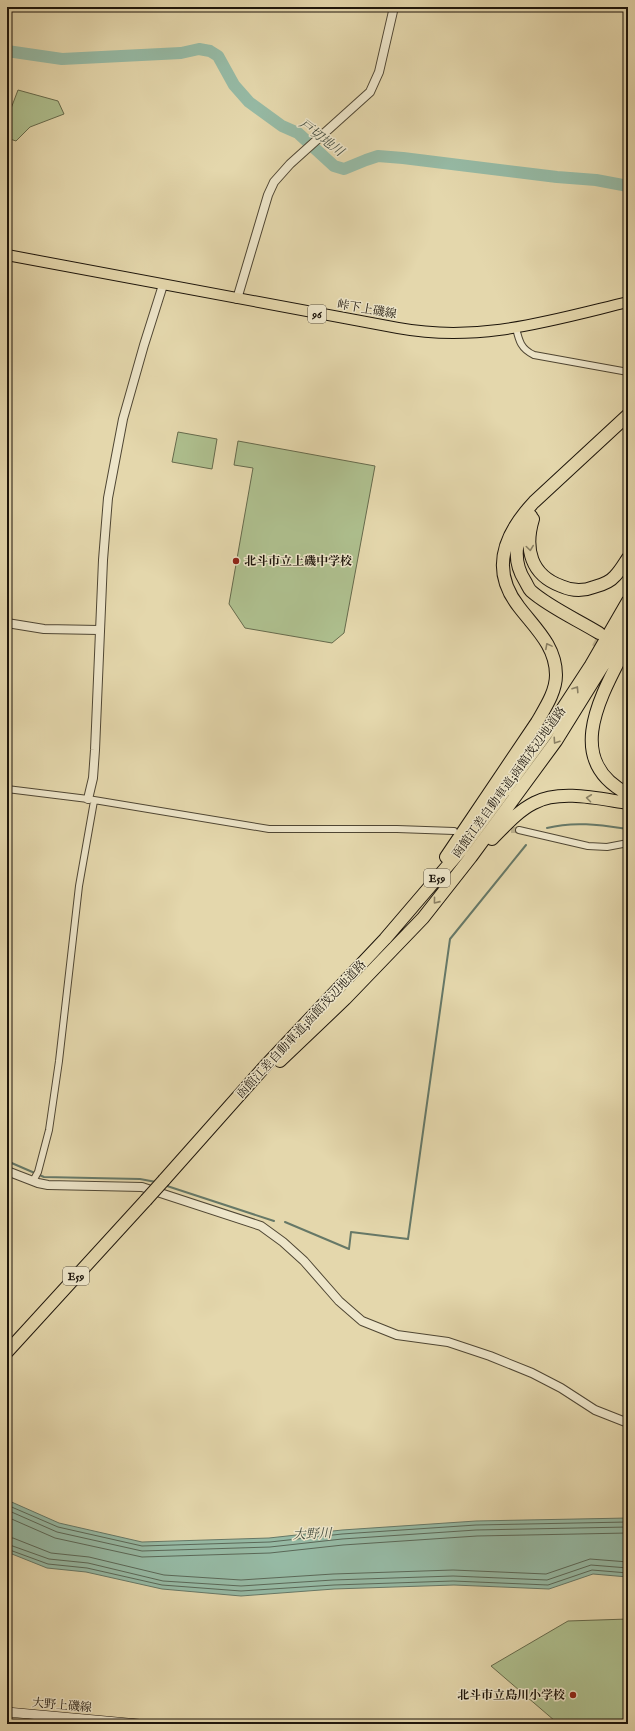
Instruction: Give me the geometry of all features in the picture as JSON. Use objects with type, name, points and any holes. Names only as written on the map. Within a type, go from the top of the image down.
[{"type":"highway","points":[[384,939],[456,844],[537,722],[549,702],[554,687],[556,675],[553,655],[541,633],[517,606],[504,578],[504,550],[510,532],[522,515],[534,502],[628,415]]},
{"type":"highway","points":[[510,532],[508,555],[511,572],[521,592],[536,605],[597,636],[530,590],[521,575],[516,561],[518,539],[524,524],[535,510],[628,424]]},
{"type":"highway","points":[[535,510],[529,531],[529,546],[532,560],[546,579],[554,584],[565,588],[578,590],[589,589],[603,584],[615,576],[628,558]]},
{"type":"highway","name":"函館江差自動車道;函館茂辺地道路","points":[[7,1352],[212,1127],[267,1064],[384,939],[462,849],[546,734],[591,666],[628,601]]},
{"type":"highway","name":"函館江差自動車道;函館茂辺地道路","points":[[212,1127],[344,999],[423,918],[471,858],[556,741],[628,625]]},
{"type":"highway","points":[[628,643],[598,702],[591,736],[592,750],[604,777],[616,787],[628,794]]},
{"type":"highway","points":[[471,858],[518,814],[535,803],[569,796],[628,803]]},
{"type":"main road","name":"峠下上磯線","points":[[7,255],[237,299],[436,334],[484,332],[516,328],[628,302]]},
{"type":"main road","name":"大野上磯線","points":[[7,1712],[139,1724]]},
{"type":"street","points":[[237,299],[268,195],[274,182],[296,159],[370,92],[377,79],[394,7]]},
{"type":"street","points":[[36,1177],[49,1130],[59,1061],[79,886],[91,800],[108,498],[123,420],[163,285]]},
{"type":"street","points":[[516,328],[520,343],[524,350],[530,353],[628,372]]},
{"type":"street","points":[[7,623],[44,629],[100,630]]},
{"type":"street","points":[[7,789],[91,800],[269,829],[397,829],[454,831]]},
{"type":"street","points":[[518,830],[588,846],[607,847],[628,843]]},
{"type":"street","points":[[7,1171],[36,1177],[48,1185],[142,1187],[261,1226],[274,1234],[287,1246],[304,1262],[339,1301],[362,1320],[397,1335],[448,1342],[495,1358],[547,1381],[595,1410],[628,1423]]},
{"type":"shaded area","points":[[18,90],[58,101],[64,114],[30,127],[16,141],[7,138],[7,119]]},
{"type":"shaded area","points":[[178,432],[217,439],[212,469],[172,462]]},
{"type":"shaded area","points":[[238,441],[375,466],[344,633],[332,643],[245,628],[229,604],[253,468],[234,465]]},
{"type":"shaded area","name":"北斗市立島川小学校","points":[[628,1619],[628,1722],[615,1720],[600,1724],[562,1724],[555,1721],[491,1666],[568,1621]]},
{"type":"water","points":[[7,1500],[59,1523],[142,1542],[269,1538],[342,1530],[476,1521],[628,1518],[628,1577],[593,1574],[549,1589],[454,1585],[334,1589],[241,1596],[162,1589],[86,1572],[47,1568],[7,1552]]},
{"type":"waterway","name":"戸切地川","points":[[7,51],[62,59],[181,53],[199,49],[210,51],[218,56],[234,85],[249,102],[282,126],[298,133],[334,166],[344,169],[378,156],[557,177],[596,180],[628,186]]},
{"type":"waterway","points":[[547,828],[577,824],[628,829]]},
{"type":"waterway","points":[[285,1222],[349,1249],[351,1232],[408,1239],[450,939],[526,845]]},
{"type":"waterway","points":[[7,1161],[44,1177],[140,1179],[156,1182]]},
{"type":"waterway","points":[[164,1185],[274,1221]]},
{"type":"tunnel","points":[[595,640],[628,658]]},
{"type":"tunnel","points":[[502,830],[519,830]]},
{"type":"place","name":"北斗市立上磯中学校","points":[[236,561]]},
{"type":"place","name":"北斗市立島川小学校","points":[[573,1695]]},
{"type":"water label","name":"大野川","points":[[312,1533]]}]
